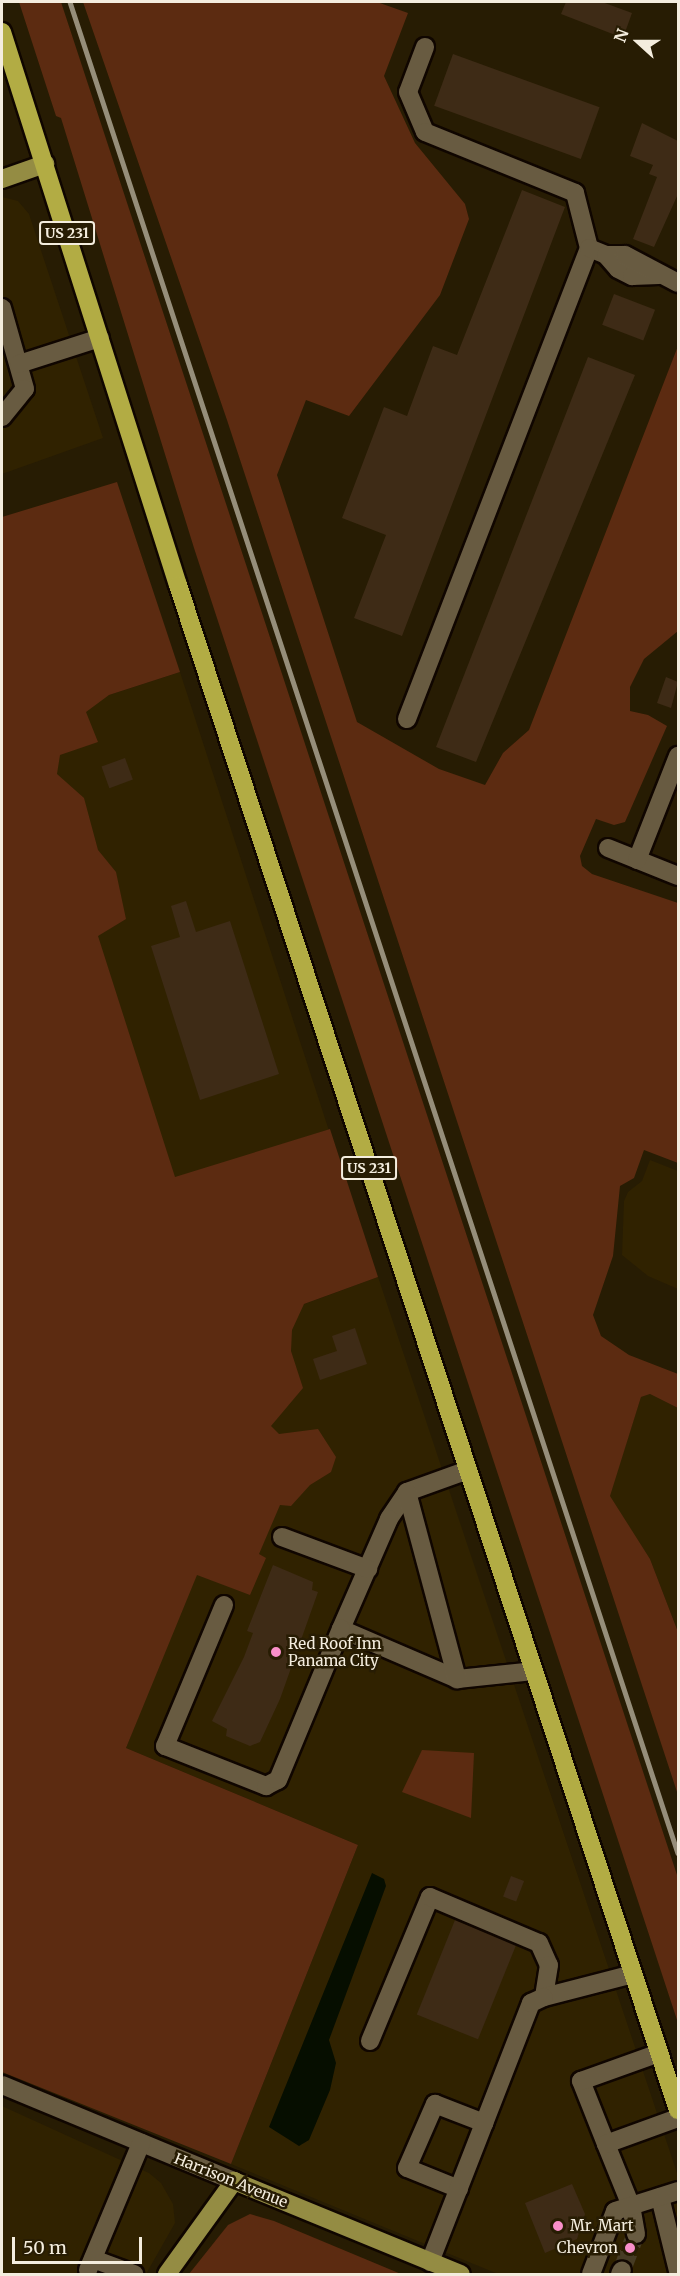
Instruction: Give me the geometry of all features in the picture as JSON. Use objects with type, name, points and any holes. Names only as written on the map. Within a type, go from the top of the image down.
[{"type":"highway","name":"US 231","points":[[2,32],[678,2110]]},
{"type":"main road","points":[[2,179],[45,164]]},
{"type":"main road","points":[[167,2274],[234,2181]]},
{"type":"main road","name":"Harrison Avenue","points":[[234,2181],[461,2274]]},
{"type":"street","points":[[407,719],[589,248],[574,193],[426,132],[408,92],[425,47]]},
{"type":"street","points":[[589,248],[606,255],[625,255],[659,275],[678,283]]},
{"type":"street","points":[[2,308],[25,389]]},
{"type":"street","points":[[19,364],[100,338]]},
{"type":"street","points":[[2,396],[25,389]]},
{"type":"street","points":[[2,417],[25,389]]},
{"type":"street","points":[[637,860],[670,800],[678,756]]},
{"type":"street","points":[[608,848],[678,876]]},
{"type":"street","points":[[224,1605],[165,1746],[266,1786],[278,1780],[390,1519],[407,1492],[468,1470]]},
{"type":"street","points":[[407,1492],[457,1679]]},
{"type":"street","points":[[282,1537],[368,1569]]},
{"type":"street","points":[[341,1629],[457,1679],[534,1671]]},
{"type":"street","points":[[370,2041],[430,1897],[539,1943],[549,1965],[544,1997]]},
{"type":"street","points":[[430,2262],[531,2003],[544,1997],[633,1974]]},
{"type":"street","points":[[636,2234],[631,2206],[581,2081],[659,2053]]},
{"type":"street","name":"Harrison Avenue","points":[[2,2085],[234,2181]]},
{"type":"street","points":[[459,2189],[407,2168],[435,2104],[484,2123]]},
{"type":"street","points":[[606,2145],[678,2118]]},
{"type":"street","points":[[134,2274],[90,2264],[141,2143]]},
{"type":"street","points":[[591,2274],[615,2211],[678,2191]]},
{"type":"street","points":[[660,2197],[678,2271]]},
{"type":"shaded area","points":[[19,2],[61,2],[678,1878],[678,2023],[194,548],[61,118],[56,116]]},
{"type":"shaded area","points":[[83,2],[377,2],[408,13],[384,76],[415,143],[465,204],[469,219],[440,295],[349,416],[306,400],[277,475],[357,722],[439,769],[485,785],[503,753],[529,730],[678,346],[678,631],[644,659],[630,687],[630,711],[648,715],[667,726],[625,822],[614,825],[596,819],[580,856],[582,866],[592,874],[678,903],[678,1163],[644,1150],[634,1178],[620,1186],[613,1256],[593,1315],[601,1336],[629,1355],[678,1374],[678,1408],[650,1394],[641,1397],[610,1496],[650,1559],[678,1632],[678,1795],[227,420]]},
{"type":"shaded area","points":[[2,197],[18,201],[29,214],[103,438],[2,474]]},
{"type":"shaded area","points":[[117,482],[180,672],[109,695],[86,712],[98,742],[60,755],[57,774],[84,798],[98,850],[116,872],[126,919],[98,936],[175,1177],[330,1129],[378,1277],[304,1304],[292,1330],[291,1351],[303,1388],[271,1426],[279,1434],[318,1429],[336,1457],[331,1472],[310,1485],[291,1506],[280,1505],[259,1554],[266,1558],[250,1595],[197,1575],[126,1748],[358,1845],[231,2164],[2,2072],[2,517]]},
{"type":"shaded area","points":[[180,672],[329,1129],[156,1186],[7,728]]},
{"type":"shaded area","points":[[650,1160],[678,1171],[678,1289],[648,1276],[622,1255],[624,1201],[628,1192],[642,1181]]},
{"type":"shaded area","points":[[378,1277],[678,2176],[678,2274],[498,2274],[231,2164],[358,1845],[126,1748],[299,1306]]},
{"type":"shaded area","points":[[650,1394],[678,1408],[678,1632],[650,1559],[609,1496],[641,1397]]},
{"type":"shaded area","points":[[422,1750],[474,1753],[471,1818],[402,1792]]},
{"type":"shaded area","points":[[372,1873],[384,1879],[386,1886],[329,2040],[336,2063],[330,2090],[309,2140],[299,2146],[269,2127]]},
{"type":"shaded area","points":[[2,2106],[149,2173],[161,2183],[173,2204],[175,2223],[146,2274],[2,2274]]},
{"type":"shaded area","points":[[250,2214],[274,2221],[401,2274],[189,2274],[228,2225]]},
{"type":"building","points":[[566,2],[602,2],[632,13],[623,38],[561,14]]},
{"type":"building","points":[[453,54],[600,107],[581,159],[434,106]]},
{"type":"building","points":[[642,123],[678,141],[678,194],[654,247],[633,239],[657,177],[649,174],[653,165],[630,156]]},
{"type":"building","points":[[522,190],[565,207],[402,636],[354,618],[386,535],[342,518],[384,407],[407,416],[433,346],[457,355]]},
{"type":"building","points":[[614,294],[655,310],[643,341],[602,325]]},
{"type":"building","points":[[588,357],[635,375],[476,762],[436,747]]},
{"type":"building","points":[[666,677],[678,682],[671,708],[657,703]]},
{"type":"building","points":[[125,758],[133,780],[109,788],[102,767]]},
{"type":"building","points":[[186,901],[196,932],[230,921],[279,1074],[200,1100],[151,946],[180,937],[171,906]]},
{"type":"building","points":[[355,1328],[367,1364],[320,1380],[313,1359],[337,1351],[332,1336]]},
{"type":"building","name":"Red Roof Inn Panama City","points":[[273,1565],[313,1582],[312,1590],[318,1592],[280,1699],[260,1742],[250,1746],[226,1736],[227,1729],[212,1721],[244,1657],[253,1633],[247,1631]]},
{"type":"building","points":[[511,1876],[524,1881],[516,1902],[503,1897]]},
{"type":"building","points":[[455,1920],[516,1945],[478,2039],[417,2015]]},
{"type":"building","name":"Mr. Mart","points":[[572,2184],[585,2214],[577,2239],[545,2253],[525,2203]]},
{"type":"tunnel","points":[[622,2270],[636,2234]]},
{"type":"railway","points":[[70,2],[678,1853]]},
{"type":"place","name":"Red Roof Inn Panama City","points":[[276,1652]]},
{"type":"place","name":"Mr. Mart","points":[[558,2226]]},
{"type":"place","name":"Chevron","points":[[630,2248]]}]
